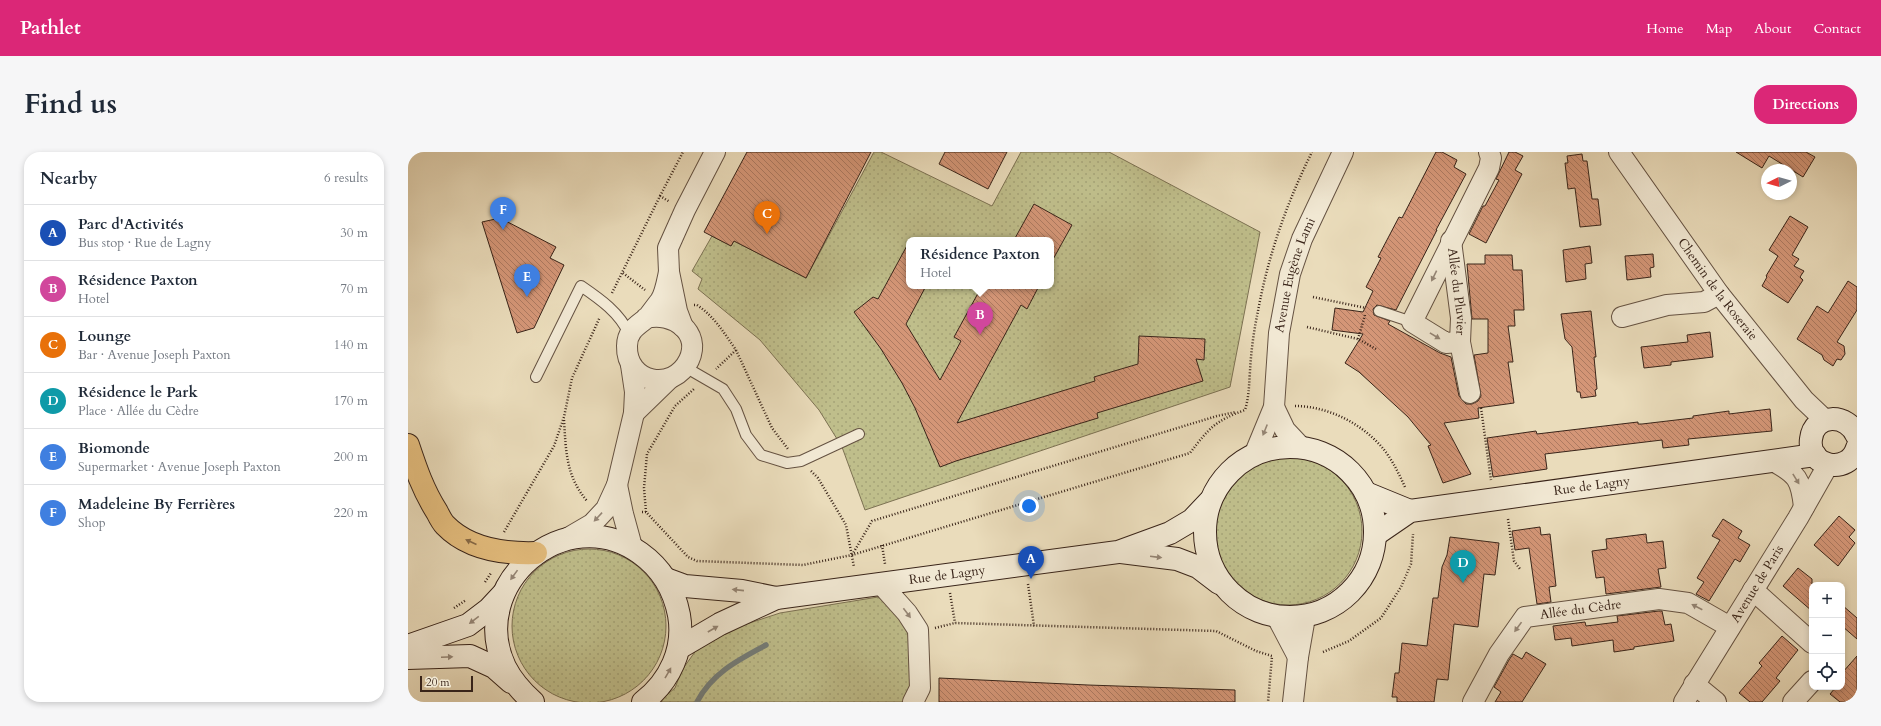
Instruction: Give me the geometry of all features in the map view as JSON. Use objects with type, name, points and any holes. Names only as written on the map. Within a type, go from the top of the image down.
[{"type":"highway","points":[[408,445],[424,492],[445,525],[468,542],[495,550],[519,554],[536,553]]},
{"type":"main road","points":[[1825,420],[1841,420],[1848,423],[1856,441],[1844,464],[1821,460],[1811,448],[1812,436],[1818,425],[1825,420]]},
{"type":"main road","points":[[1278,447],[1301,447],[1321,452],[1339,462],[1356,477],[1366,493],[1373,513],[1375,535],[1369,564],[1354,589],[1332,607],[1305,617],[1277,617],[1257,612],[1239,602],[1224,587],[1212,568],[1205,546],[1204,524],[1209,502],[1220,482],[1235,465],[1255,453],[1278,447]]},
{"type":"main road","name":"Rue de Lagny","points":[[1375,535],[1410,511],[1773,462],[1821,460]]},
{"type":"main road","points":[[1366,493],[1410,511]]},
{"type":"main road","name":"Rue de Lagny","points":[[679,648],[720,624],[776,598],[1118,552],[1170,533],[1192,520],[1209,502]]},
{"type":"main road","points":[[408,646],[468,625],[489,609],[503,594],[514,575],[528,558],[547,546],[568,538],[590,536],[612,539],[632,547],[650,560],[666,579],[676,601],[681,624],[679,648],[670,672],[654,693],[643,702]]},
{"type":"main road","name":"Rue de Lagny","points":[[1118,552],[1177,559],[1198,567],[1224,587]]},
{"type":"main road","name":"Rue de Lagny","points":[[666,579],[685,586],[742,590],[776,598]]},
{"type":"main road","points":[[503,594],[497,618],[498,643],[505,667],[526,695]]},
{"type":"main road","points":[[408,658],[470,656],[494,667],[526,695]]},
{"type":"street","points":[[669,272],[661,300],[646,318],[634,327],[626,344],[627,356],[631,365],[638,374],[648,379],[658,381],[669,379],[678,375],[685,368],[690,358],[691,347],[689,336],[677,311],[669,272],[668,248],[685,210],[715,152]]},
{"type":"street","name":"Avenue Eugène Lami","points":[[1274,407],[1279,333],[1290,274],[1302,239],[1343,152]]},
{"type":"street","name":"Allée du Pluvier","points":[[1460,342],[1446,343],[1412,322],[1488,168],[1491,158],[1489,152]]},
{"type":"street","name":"Chemin de la Roseraie","points":[[1625,154],[1719,294],[1804,400],[1825,420]]},
{"type":"street","name":"Allée du Pluvier","points":[[1451,241],[1461,318],[1460,342],[1470,393]]},
{"type":"street","points":[[1622,317],[1667,305],[1704,302],[1719,294]]},
{"type":"street","points":[[646,318],[654,316],[666,317],[684,327]]},
{"type":"street","points":[[568,538],[592,524],[606,509],[617,485],[634,414],[635,392],[631,365]]},
{"type":"street","points":[[634,414],[669,379]]},
{"type":"street","points":[[1274,407],[1285,430],[1301,447]]},
{"type":"street","points":[[1255,453],[1274,407]]},
{"type":"street","name":"Avenue de Paris","points":[[1684,702],[1804,507],[1821,460]]},
{"type":"street","points":[[1773,462],[1792,472],[1802,488],[1804,507]]},
{"type":"street","points":[[617,485],[632,547]]},
{"type":"street","points":[[881,584],[907,613],[918,630],[920,688],[913,702]]},
{"type":"street","points":[[1753,590],[1809,640]]},
{"type":"street","name":"Allée du Cèdre","points":[[1473,702],[1499,654],[1526,617],[1659,599],[1688,603],[1730,627]]},
{"type":"street","points":[[1277,617],[1298,657]]},
{"type":"street","points":[[1293,702],[1298,657],[1305,617]]},
{"type":"street","points":[[1694,684],[1716,702]]},
{"type":"street","points":[[1793,702],[1809,684]]},
{"type":"lane","points":[[536,377],[581,286],[606,303],[630,334]]},
{"type":"lane","points":[[1379,311],[1412,322]]},
{"type":"lane","points":[[685,368],[723,389],[736,409],[746,435],[761,455],[787,463],[801,461],[859,434]]},
{"type":"path","points":[[501,536],[554,446],[564,418],[572,378],[606,303],[683,152]]},
{"type":"path","points":[[1245,410],[1249,396],[1250,371],[1258,310],[1263,289],[1276,241],[1295,186],[1312,152]]},
{"type":"path","points":[[660,196],[685,210]]},
{"type":"path","points":[[1313,297],[1379,311]]},
{"type":"path","points":[[1358,339],[1367,308]]},
{"type":"path","points":[[1307,327],[1358,339],[1376,349]]},
{"type":"path","points":[[1470,393],[1480,400],[1492,484],[1502,483],[1503,498]]},
{"type":"path","points":[[1302,406],[1320,409],[1345,419],[1380,445],[1395,466],[1405,487],[1410,511]]},
{"type":"path","points":[[1245,410],[1226,417],[1208,429],[1190,453],[852,555],[872,521],[1217,416],[1245,410]]},
{"type":"path","points":[[564,418],[570,474],[577,489],[589,504]]},
{"type":"path","points":[[1508,519],[1514,561],[1520,569]]},
{"type":"path","points":[[1323,652],[1349,641],[1381,618],[1400,587],[1411,564],[1413,534]]},
{"type":"path","points":[[1028,578],[1034,626]]},
{"type":"path","points":[[950,591],[955,623],[1216,631],[1256,651],[1272,656],[1268,702]]},
{"type":"shaded area","points":[[874,152],[881,152],[992,206],[1021,152],[1109,152],[1260,232],[1230,387],[865,510],[842,447],[819,410],[760,340],[698,289],[702,279],[692,271],[712,236],[731,246],[734,241],[806,278]]},
{"type":"shaded area","points":[[1295,457],[1309,460],[1329,469],[1345,484],[1350,490],[1359,510],[1362,531],[1361,545],[1353,566],[1350,572],[1335,588],[1329,593],[1309,602],[1295,605],[1281,605],[1267,602],[1247,593],[1226,572],[1215,545],[1214,524],[1217,510],[1226,490],[1247,469],[1274,458]]},
{"type":"shaded area","points":[[581,549],[597,549],[619,555],[644,571],[660,596],[665,611],[665,641],[660,656],[644,681],[632,690],[611,700],[597,703],[581,703],[567,700],[553,694],[540,686],[529,675],[515,648],[512,634],[512,618],[515,604],[521,590],[529,577],[540,566],[567,552]]},
{"type":"shaded area","points":[[878,597],[887,603],[913,635],[915,689],[908,702],[658,702],[675,688],[682,670],[697,649],[716,634],[780,613]]},
{"type":"building","points":[[747,152],[871,152],[806,278],[734,241],[731,246],[704,232]]},
{"type":"building","points":[[945,152],[1007,152],[988,189],[939,164]]},
{"type":"building","points":[[1436,152],[1442,152],[1457,160],[1454,167],[1466,174],[1396,310],[1377,305],[1373,309],[1374,315],[1390,321],[1388,324],[1440,353],[1451,357],[1459,396],[1466,404],[1472,404],[1478,401],[1481,396],[1474,355],[1488,353],[1488,319],[1472,319],[1467,264],[1485,264],[1485,255],[1512,255],[1513,270],[1522,270],[1524,310],[1514,310],[1515,326],[1508,326],[1513,362],[1508,362],[1514,403],[1478,408],[1479,418],[1444,423],[1471,474],[1443,483],[1428,446],[1431,445],[1408,417],[1359,372],[1345,363],[1363,334],[1332,330],[1335,308],[1363,312],[1373,291],[1366,287],[1381,258],[1378,257],[1399,217],[1402,218]]},
{"type":"building","points":[[1509,152],[1515,152],[1523,156],[1515,170],[1522,174],[1486,243],[1469,234],[1483,206],[1485,206],[1499,180],[1496,179]]},
{"type":"building","points":[[1736,152],[1806,152],[1815,157],[1803,177],[1797,173],[1797,164],[1782,164],[1769,156],[1764,164],[1761,164],[1761,167]]},
{"type":"building","points":[[1582,154],[1583,161],[1587,161],[1592,199],[1598,199],[1601,225],[1580,227],[1575,188],[1568,189],[1565,163],[1568,163],[1567,156]]},
{"type":"building","points":[[1034,204],[1072,225],[1054,258],[1054,237],[1016,237]]},
{"type":"building","points":[[1790,216],[1808,227],[1792,255],[1799,259],[1794,266],[1804,271],[1800,277],[1803,280],[1788,303],[1762,286],[1778,256],[1769,250]]},
{"type":"building","points":[[500,218],[556,247],[550,258],[564,265],[534,328],[517,333],[482,222]]},
{"type":"building","points":[[1590,246],[1592,263],[1585,264],[1586,279],[1566,282],[1563,250]]},
{"type":"building","points":[[906,248],[906,289],[924,289],[906,324],[940,380],[961,341],[954,337],[980,289],[1037,289],[1027,309],[1021,305],[957,423],[1095,381],[1094,377],[1138,364],[1139,336],[1205,339],[1204,360],[1196,359],[1203,381],[1097,413],[1098,418],[940,467],[915,408],[902,383],[881,349],[854,312],[873,297],[878,299]]},
{"type":"building","points":[[1653,254],[1654,267],[1650,268],[1651,277],[1627,280],[1625,256]]},
{"type":"building","points":[[1848,281],[1857,287],[1857,310],[1837,342],[1844,346],[1845,354],[1841,360],[1837,359],[1833,366],[1824,360],[1822,355],[1797,339],[1817,306],[1828,313]]},
{"type":"building","points":[[1591,311],[1596,357],[1594,357],[1597,389],[1595,390],[1596,396],[1581,398],[1580,392],[1577,392],[1572,347],[1565,339],[1561,314]]},
{"type":"building","points":[[1710,332],[1713,357],[1671,362],[1671,365],[1644,368],[1641,347],[1688,342],[1687,335]]},
{"type":"building","points":[[1770,409],[1772,431],[1688,439],[1689,445],[1663,448],[1662,440],[1545,454],[1547,469],[1493,477],[1487,438],[1536,431],[1537,434],[1638,422],[1638,424],[1642,424],[1693,418],[1693,416],[1729,411],[1729,414]]},
{"type":"building","points":[[1839,516],[1855,530],[1849,537],[1855,543],[1838,566],[1814,545]]},
{"type":"building","points":[[1723,519],[1742,531],[1738,538],[1750,545],[1740,562],[1735,559],[1709,601],[1696,594],[1704,582],[1697,578],[1720,540],[1712,536]]},
{"type":"building","points":[[1540,527],[1541,535],[1550,534],[1556,586],[1549,587],[1551,602],[1537,604],[1529,548],[1515,550],[1512,531]]},
{"type":"building","points":[[1646,534],[1647,543],[1663,541],[1666,568],[1658,569],[1661,587],[1606,594],[1604,577],[1596,578],[1592,551],[1607,549],[1606,539]]},
{"type":"building","points":[[1450,537],[1499,543],[1495,575],[1484,574],[1478,627],[1454,624],[1448,680],[1437,679],[1434,702],[1397,702],[1397,697],[1392,697],[1395,673],[1399,673],[1402,643],[1427,646],[1433,598],[1438,598],[1442,567],[1447,555]]},
{"type":"building","points":[[1798,568],[1812,579],[1812,582],[1809,582],[1809,608],[1783,586]]},
{"type":"building","points":[[1845,608],[1857,618],[1857,639],[1845,629]]},
{"type":"building","points":[[1662,611],[1665,625],[1671,624],[1674,641],[1634,647],[1634,649],[1614,652],[1613,640],[1572,646],[1571,638],[1555,640],[1553,626],[1585,622],[1586,626],[1618,622],[1617,616]]},
{"type":"building","points":[[1782,636],[1798,650],[1776,678],[1780,681],[1762,702],[1750,702],[1739,693],[1762,666],[1759,663]]},
{"type":"building","points":[[1526,652],[1546,664],[1522,702],[1495,702],[1501,692],[1494,687],[1509,660],[1513,654],[1522,659]]},
{"type":"building","points":[[1857,656],[1857,694],[1851,702],[1840,702],[1830,694],[1833,690],[1845,690],[1845,670]]},
{"type":"building","points":[[939,678],[1235,690],[1235,702],[939,702]]},
{"type":"waterway","points":[[697,702],[703,692],[718,675],[736,662],[766,645]]},
{"type":"place","name":"Madeleine By Ferrières","points":[[503,230]]},
{"type":"place","name":"Lounge","points":[[767,234]]},
{"type":"place","name":"Biomonde","points":[[527,297]]},
{"type":"place","name":"Résidence Paxton","points":[[980,335]]},
{"type":"place","name":"Parc d'Activités","points":[[1031,579]]},
{"type":"place","name":"Résidence le Park","points":[[1463,583]]}]
